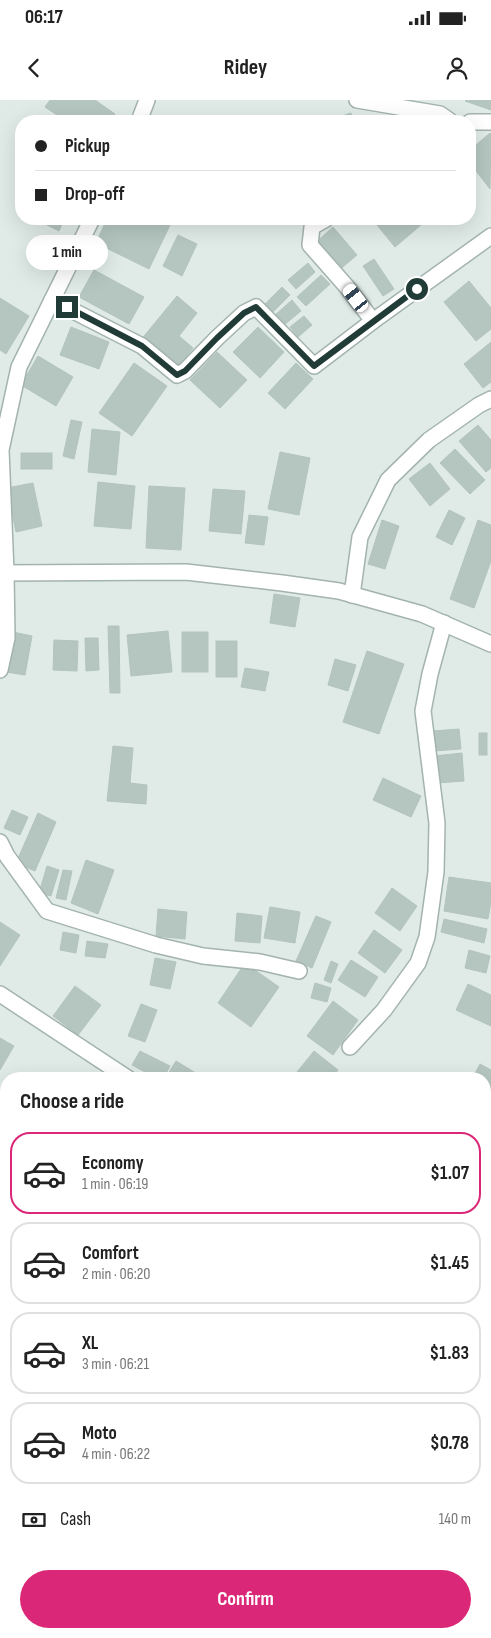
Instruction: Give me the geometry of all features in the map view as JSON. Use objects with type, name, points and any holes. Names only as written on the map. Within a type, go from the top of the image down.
[{"type":"street","points":[[141,115],[147,100]]},
{"type":"street","points":[[356,100],[441,115]]},
{"type":"street","points":[[476,122],[491,122]]},
{"type":"street","points":[[0,670],[7,638],[3,573],[1,450],[19,367],[89,225]]},
{"type":"street","points":[[316,225],[312,227],[310,245],[347,287],[373,321]]},
{"type":"street","points":[[52,300],[142,346],[177,375],[185,371],[217,338],[251,308],[256,307],[314,366],[491,236]]},
{"type":"street","points":[[352,595],[360,537],[388,480],[429,440],[491,398]]},
{"type":"street","points":[[3,573],[186,572],[339,591],[422,614],[491,644]]},
{"type":"street","points":[[350,1047],[384,1010],[418,963],[428,937],[436,872],[437,824],[424,711],[430,674],[444,623]]},
{"type":"street","points":[[0,842],[7,856],[47,911],[156,945],[203,956],[260,962],[299,971]]},
{"type":"street","points":[[0,994],[118,1072]]},
{"type":"building","points":[[50,100],[95,100],[115,114],[57,115],[45,107]]},
{"type":"building","points":[[491,100],[491,110],[465,101]]},
{"type":"building","points":[[490,133],[490,189],[476,171],[476,145]]},
{"type":"building","points":[[47,225],[62,225],[59,231]]},
{"type":"building","points":[[104,225],[170,225],[149,269],[96,243]]},
{"type":"building","points":[[377,225],[421,225],[395,247]]},
{"type":"building","points":[[333,227],[357,255],[338,271],[314,244]]},
{"type":"building","points":[[178,235],[197,244],[182,276],[163,266]]},
{"type":"building","points":[[374,259],[394,289],[383,296],[363,266]]},
{"type":"building","points":[[308,263],[315,272],[296,289],[288,280]]},
{"type":"building","points":[[94,270],[144,297],[129,324],[79,297]]},
{"type":"building","points":[[321,275],[330,284],[306,306],[297,297]]},
{"type":"building","points":[[469,281],[491,308],[491,329],[476,341],[444,302]]},
{"type":"building","points":[[282,287],[290,295],[273,312],[265,304]]},
{"type":"building","points":[[177,296],[197,313],[179,336],[193,348],[176,370],[140,341]]},
{"type":"building","points":[[0,298],[29,316],[6,354],[0,350]]},
{"type":"building","points":[[292,300],[301,311],[284,325],[275,315]]},
{"type":"building","points":[[304,316],[312,325],[298,337],[290,327]]},
{"type":"building","points":[[71,327],[109,342],[99,369],[60,355]]},
{"type":"building","points":[[258,327],[284,352],[260,378],[233,352]]},
{"type":"building","points":[[491,342],[491,382],[483,388],[464,364]]},
{"type":"building","points":[[217,352],[247,380],[220,408],[190,380]]},
{"type":"building","points":[[38,356],[73,377],[56,406],[21,385]]},
{"type":"building","points":[[134,363],[167,386],[132,436],[99,413]]},
{"type":"building","points":[[296,363],[313,379],[285,409],[268,393]]},
{"type":"building","points":[[71,420],[82,422],[74,459],[63,456]]},
{"type":"building","points":[[478,425],[491,440],[491,468],[486,472],[459,441]]},
{"type":"building","points":[[92,429],[120,432],[116,475],[88,472]]},
{"type":"building","points":[[455,449],[485,480],[470,494],[440,463]]},
{"type":"building","points":[[280,452],[310,458],[299,515],[268,509]]},
{"type":"building","points":[[21,453],[52,453],[52,469],[21,469]]},
{"type":"building","points":[[430,463],[450,489],[430,506],[409,479]]},
{"type":"building","points":[[98,482],[135,486],[131,529],[94,526]]},
{"type":"building","points":[[33,483],[42,526],[16,532],[7,488]]},
{"type":"building","points":[[149,486],[185,488],[181,550],[146,548]]},
{"type":"building","points":[[213,489],[245,491],[241,534],[209,531]]},
{"type":"building","points":[[449,510],[465,518],[452,545],[436,537]]},
{"type":"building","points":[[249,515],[268,517],[264,545],[245,543]]},
{"type":"building","points":[[382,520],[399,526],[385,569],[368,564]]},
{"type":"building","points":[[478,520],[491,525],[491,561],[474,608],[450,599]]},
{"type":"building","points":[[274,594],[300,598],[295,627],[270,623]]},
{"type":"building","points":[[108,626],[119,626],[120,693],[110,693]]},
{"type":"building","points":[[168,631],[172,672],[131,676],[127,635]]},
{"type":"building","points":[[13,632],[32,636],[25,675],[6,672]]},
{"type":"building","points":[[182,632],[208,632],[208,672],[182,672]]},
{"type":"building","points":[[85,638],[98,638],[99,670],[86,671]]},
{"type":"building","points":[[54,640],[78,641],[77,671],[53,670]]},
{"type":"building","points":[[216,641],[237,641],[237,677],[216,677]]},
{"type":"building","points":[[367,651],[404,664],[379,734],[343,722]]},
{"type":"building","points":[[335,659],[356,665],[348,691],[328,685]]},
{"type":"building","points":[[245,668],[269,672],[265,691],[241,687]]},
{"type":"building","points":[[459,729],[461,749],[434,751],[433,731]]},
{"type":"building","points":[[479,733],[487,733],[487,755],[479,755]]},
{"type":"building","points":[[113,746],[133,748],[130,783],[147,785],[146,804],[107,801]]},
{"type":"building","points":[[462,753],[464,781],[436,783],[434,756]]},
{"type":"building","points":[[383,778],[421,796],[411,817],[373,800]]},
{"type":"building","points":[[12,810],[28,817],[20,835],[4,828]]},
{"type":"building","points":[[38,813],[56,822],[35,871],[16,863]]},
{"type":"building","points":[[86,860],[114,870],[98,914],[71,903]]},
{"type":"building","points":[[47,866],[59,870],[51,896],[39,893]]},
{"type":"building","points":[[63,870],[72,871],[66,900],[56,898]]},
{"type":"building","points":[[449,877],[491,883],[488,919],[444,911]]},
{"type":"building","points":[[392,888],[417,906],[400,931],[375,913]]},
{"type":"building","points":[[270,907],[300,912],[295,943],[264,938]]},
{"type":"building","points":[[158,909],[187,912],[185,939],[156,936]]},
{"type":"building","points":[[237,913],[262,916],[260,943],[235,941]]},
{"type":"building","points":[[316,916],[331,922],[312,968],[296,961]]},
{"type":"building","points":[[444,919],[487,929],[484,943],[441,932]]},
{"type":"building","points":[[0,922],[20,935],[0,966]]},
{"type":"building","points":[[374,930],[402,950],[385,973],[358,953]]},
{"type":"building","points":[[63,932],[79,935],[76,953],[60,950]]},
{"type":"building","points":[[87,941],[108,944],[105,958],[85,956]]},
{"type":"building","points":[[469,950],[490,956],[486,973],[465,968]]},
{"type":"building","points":[[155,958],[176,962],[170,989],[150,985]]},
{"type":"building","points":[[351,960],[378,977],[365,997],[338,980]]},
{"type":"building","points":[[331,961],[338,964],[331,983],[324,980]]},
{"type":"building","points":[[245,963],[279,987],[251,1027],[218,1003]]},
{"type":"building","points":[[315,983],[331,988],[327,1002],[311,998]]},
{"type":"building","points":[[468,984],[491,995],[491,1026],[456,1010]]},
{"type":"building","points":[[75,986],[101,1005],[78,1035],[53,1016]]},
{"type":"building","points":[[333,1001],[358,1020],[333,1055],[307,1036]]},
{"type":"building","points":[[141,1004],[157,1010],[145,1042],[128,1036]]},
{"type":"building","points":[[0,1038],[14,1046],[0,1070]]},
{"type":"building","points":[[140,1051],[170,1066],[167,1072],[145,1072],[132,1065]]},
{"type":"building","points":[[314,1051],[338,1070],[337,1072],[297,1072]]},
{"type":"building","points":[[176,1061],[194,1072],[169,1072]]},
{"type":"building","points":[[480,1064],[491,1070],[491,1072],[476,1072]]},
{"type":"route","points":[[67,307],[142,346],[177,375],[185,371],[217,338],[251,308],[256,307],[314,366],[417,289]]}]
